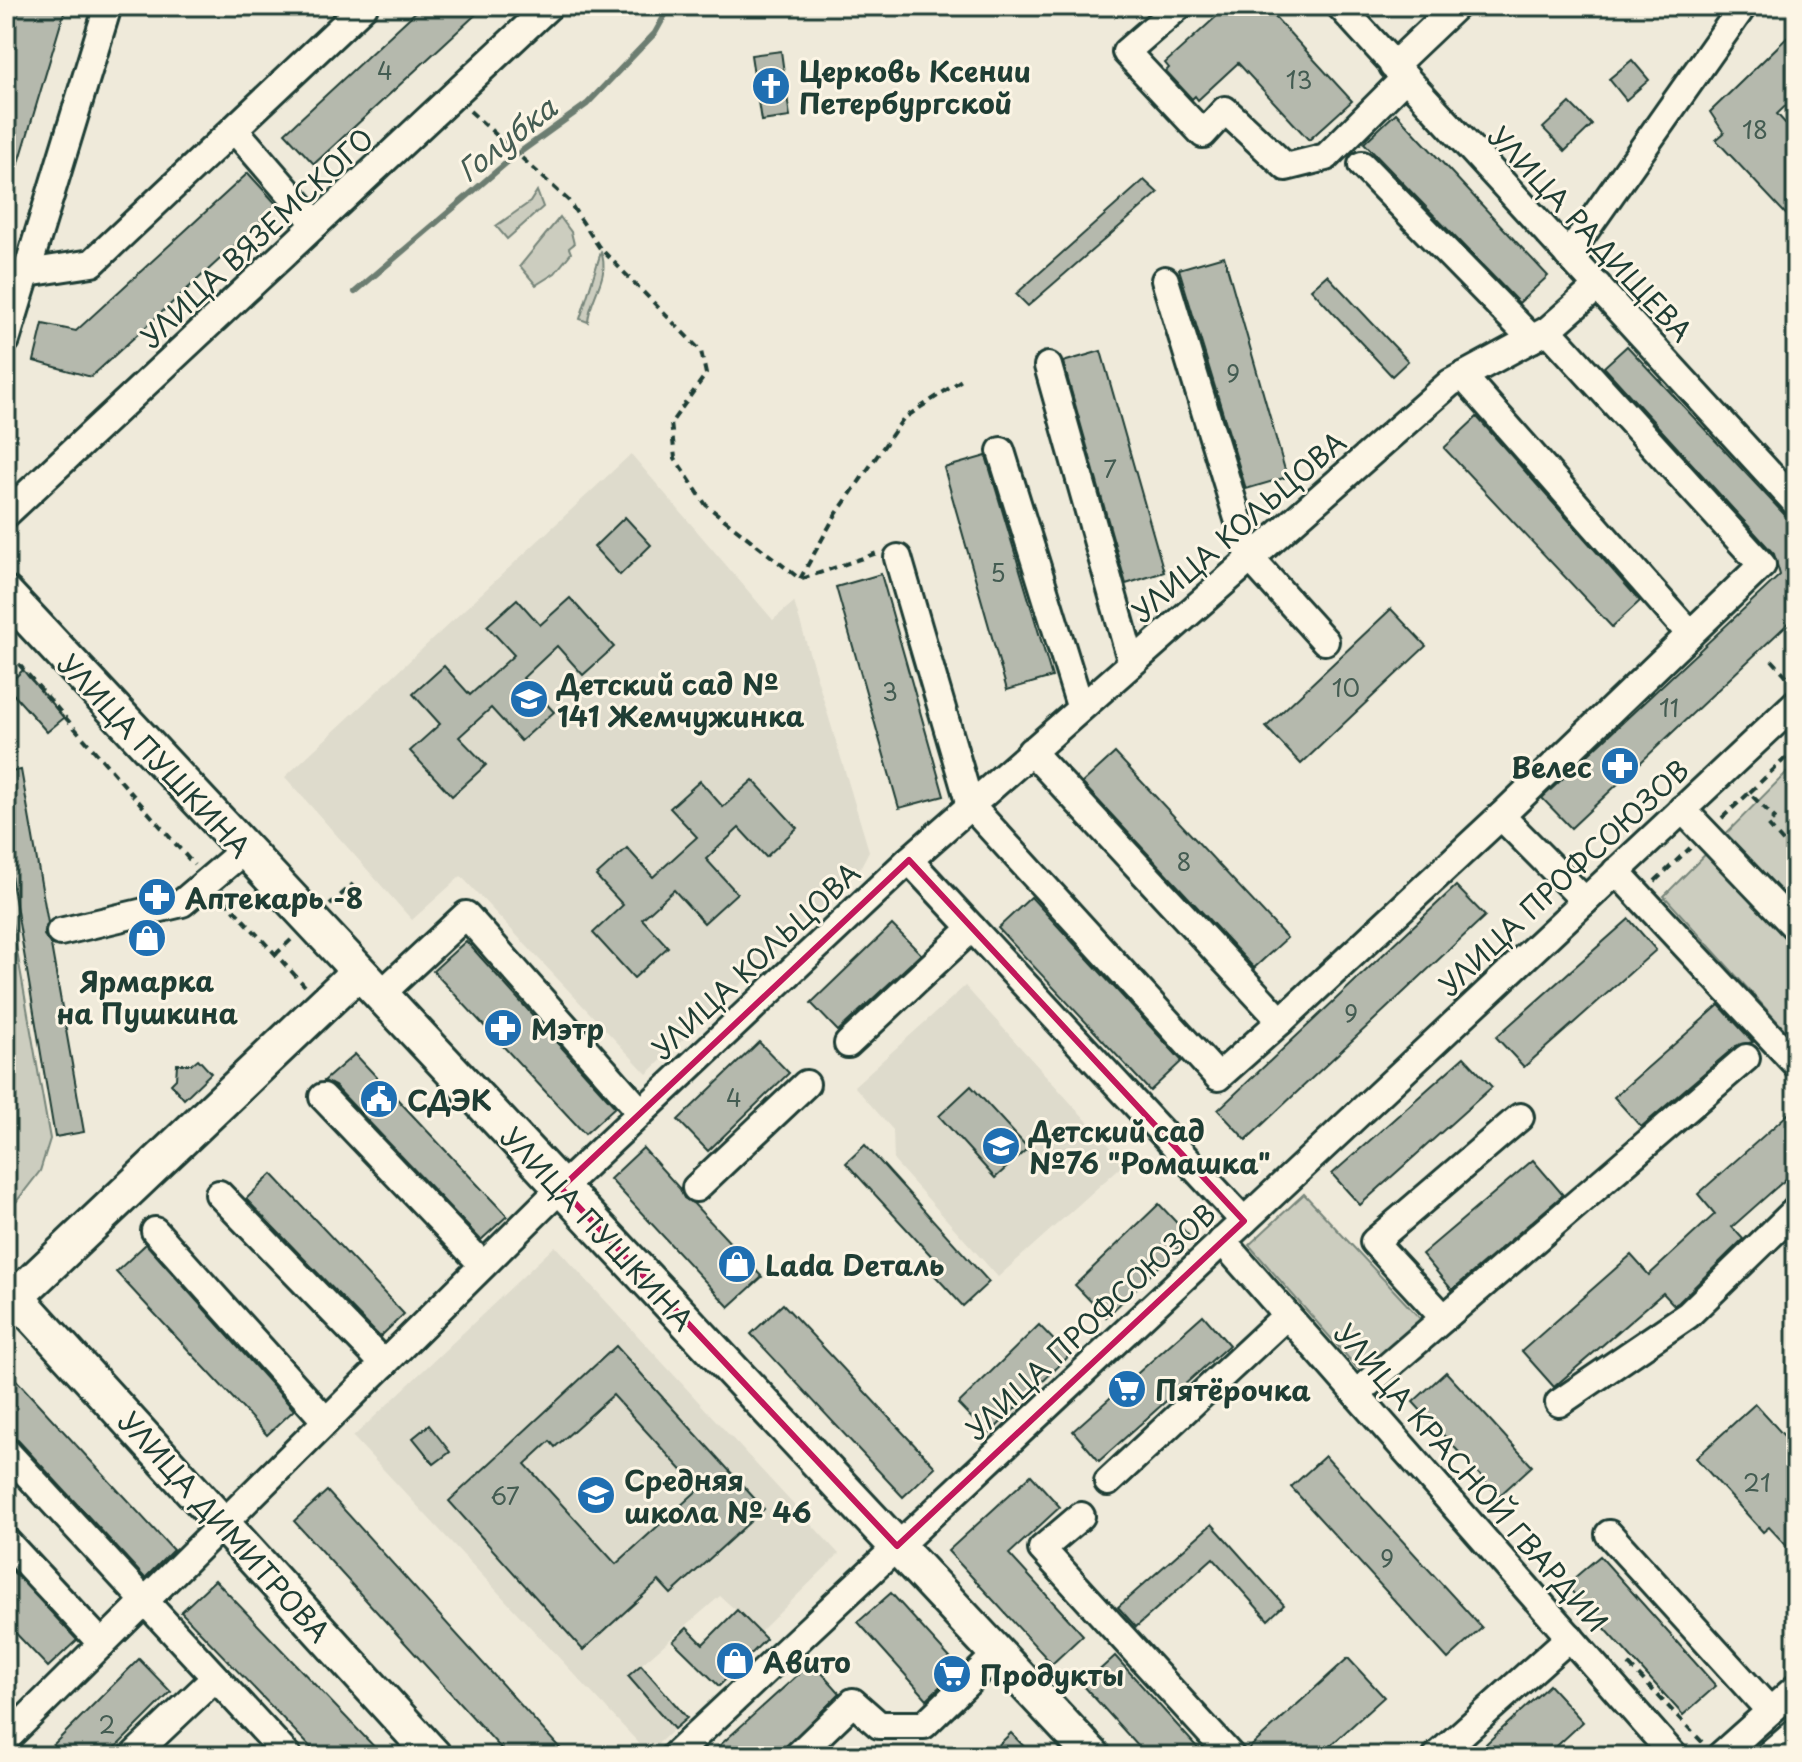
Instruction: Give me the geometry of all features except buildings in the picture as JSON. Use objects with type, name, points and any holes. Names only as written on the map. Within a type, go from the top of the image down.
[{"type":"main road","name":"УЛИЦА ПУШКИНА","points":[[6,594],[243,851],[1093,1756]]},
{"type":"main road","points":[[11,1302],[369,984]]},
{"type":"main road","name":"УЛИЦА ДИМИТРОВА","points":[[11,1302],[223,1523],[434,1756]]},
{"type":"street","points":[[6,340],[108,6]]},
{"type":"street","points":[[27,273],[92,263],[364,6]]},
{"type":"street","name":"УЛИЦА ВЯЗЕМСКОГО","points":[[6,514],[549,6]]},
{"type":"street","points":[[1179,6],[1126,52],[1203,134],[1225,110],[1286,167],[1326,157],[1456,6]]},
{"type":"street","name":"УЛИЦА РАДИЩЕВА","points":[[1340,6],[1796,503]]},
{"type":"street","points":[[1568,255],[1743,6]]},
{"type":"street","points":[[234,129],[316,224]]},
{"type":"street","points":[[891,554],[970,805],[1218,1077],[1501,816],[1762,565],[1540,335],[1362,165]]},
{"type":"street","points":[[1165,280],[1250,558],[1325,641]]},
{"type":"street","name":"УЛИЦА КОЛЬЦОВА","points":[[6,1739],[561,1188],[909,860],[1131,660],[1450,383],[1540,335],[1598,286]]},
{"type":"street","points":[[1048,366],[1131,660]]},
{"type":"street","points":[[1463,376],[1690,634]]},
{"type":"street","points":[[1001,451],[1080,706]]},
{"type":"street","name":"УЛИЦА ПРОФСОЮЗОВ","points":[[674,1756],[1796,703]]},
{"type":"street","points":[[1031,751],[1281,1021]]},
{"type":"street","points":[[1682,809],[1796,928]]},
{"type":"street","points":[[1501,816],[1585,901]]},
{"type":"street","points":[[60,932],[182,903],[243,851]]},
{"type":"street","points":[[909,860],[1244,1221]]},
{"type":"street","points":[[1616,871],[1796,1064]]},
{"type":"street","points":[[369,984],[466,915],[641,1112]]},
{"type":"street","points":[[848,1044],[972,928]]},
{"type":"street","points":[[1356,1394],[1746,1058]]},
{"type":"street","points":[[696,1188],[806,1084]]},
{"type":"street","points":[[323,1097],[483,1265]]},
{"type":"street","points":[[1444,1318],[1374,1242],[1520,1117]]},
{"type":"street","points":[[219,1194],[384,1364]]},
{"type":"street","points":[[1559,1403],[1688,1315],[1796,1210]]},
{"type":"street","points":[[155,1231],[326,1421]]},
{"type":"street","name":"УЛИЦА КРАСНОЙ ГВАРДИИ","points":[[1222,1241],[1674,1756]]},
{"type":"street","points":[[1108,1482],[1287,1315]]},
{"type":"street","points":[[6,1451],[288,1756]]},
{"type":"street","points":[[1081,1516],[1042,1549],[1231,1756]]},
{"type":"street","points":[[1609,1534],[1770,1711]]},
{"type":"street","points":[[6,1541],[102,1644]]},
{"type":"street","points":[[1437,1756],[1570,1637]]},
{"type":"street","points":[[797,1756],[853,1702],[879,1725],[924,1725],[998,1653]]},
{"type":"street","points":[[133,1756],[215,1678]]},
{"type":"street","points":[[1720,1756],[1796,1688]]},
{"type":"street","points":[[1768,1756],[1796,1732]]},
{"type":"path","points":[[454,95],[522,162],[568,200],[599,247],[701,351],[706,374],[671,423],[675,458],[706,505],[800,579]]},
{"type":"path","points":[[800,579],[835,516],[903,419],[963,379]]},
{"type":"path","points":[[800,579],[891,554]]},
{"type":"path","points":[[6,659],[17,662],[107,769]]},
{"type":"path","points":[[1772,660],[1796,686]]},
{"type":"path","points":[[1796,748],[1749,793],[1775,818],[1768,825],[1790,850],[1796,847]]},
{"type":"highlighted area","points":[[909,860],[1244,1221],[897,1546],[561,1188]]},
{"type":"shaded area","points":[[537,191],[543,207],[507,239],[496,226],[530,202]]},
{"type":"shaded area","points":[[560,217],[571,232],[574,244],[569,248],[571,253],[555,273],[536,285],[520,266]]},
{"type":"shaded area","points":[[601,252],[602,279],[588,322],[580,319]]},
{"type":"shaded area","points":[[631,454],[773,620],[794,602],[869,851],[858,872],[647,1074],[461,876],[412,920],[285,777]]},
{"type":"shaded area","points":[[1796,763],[1796,919],[1783,930],[1796,944],[1796,1042],[1664,896]]},
{"type":"shaded area","points":[[6,889],[50,1139],[40,1171],[6,1215]]},
{"type":"shaded area","name":"Детский сад №76 \"Ромашка\"","points":[[965,986],[1125,1163],[998,1277],[894,1161],[893,1130],[854,1086]]},
{"type":"shaded area","points":[[1304,1194],[1426,1325],[1366,1378],[1249,1245]]},
{"type":"shaded area","name":"Средняя школа № 46","points":[[555,1246],[839,1554],[760,1632],[720,1596],[628,1676],[674,1729],[648,1753],[353,1437]]},
{"type":"waterway","name":"Голубка","points":[[355,292],[512,158],[587,104],[655,33],[670,6]]},
{"type":"place","name":"Церковь Ксении Петербургской","points":[[771,86]]},
{"type":"place","name":"Детский сад № 141 Жемчужинка","points":[[529,699]]},
{"type":"place","name":"Велес","points":[[1620,766]]},
{"type":"place","name":"Аптекарь -8","points":[[157,897]]},
{"type":"place","name":"Ярмарка на Пушкина","points":[[147,938]]},
{"type":"place","name":"Мэтр","points":[[503,1028]]},
{"type":"place","name":"СДЭК","points":[[379,1099]]},
{"type":"place","name":"Детский сад №76 \"Ромашка\"","points":[[1001,1146]]},
{"type":"place","name":"Lada Dеталь","points":[[737,1264]]},
{"type":"place","name":"Пятёрочка","points":[[1127,1389]]},
{"type":"place","name":"Средняя школа № 46","points":[[596,1495]]},
{"type":"place","name":"Авито","points":[[735,1661]]},
{"type":"place","name":"Продукты","points":[[952,1674]]}]
